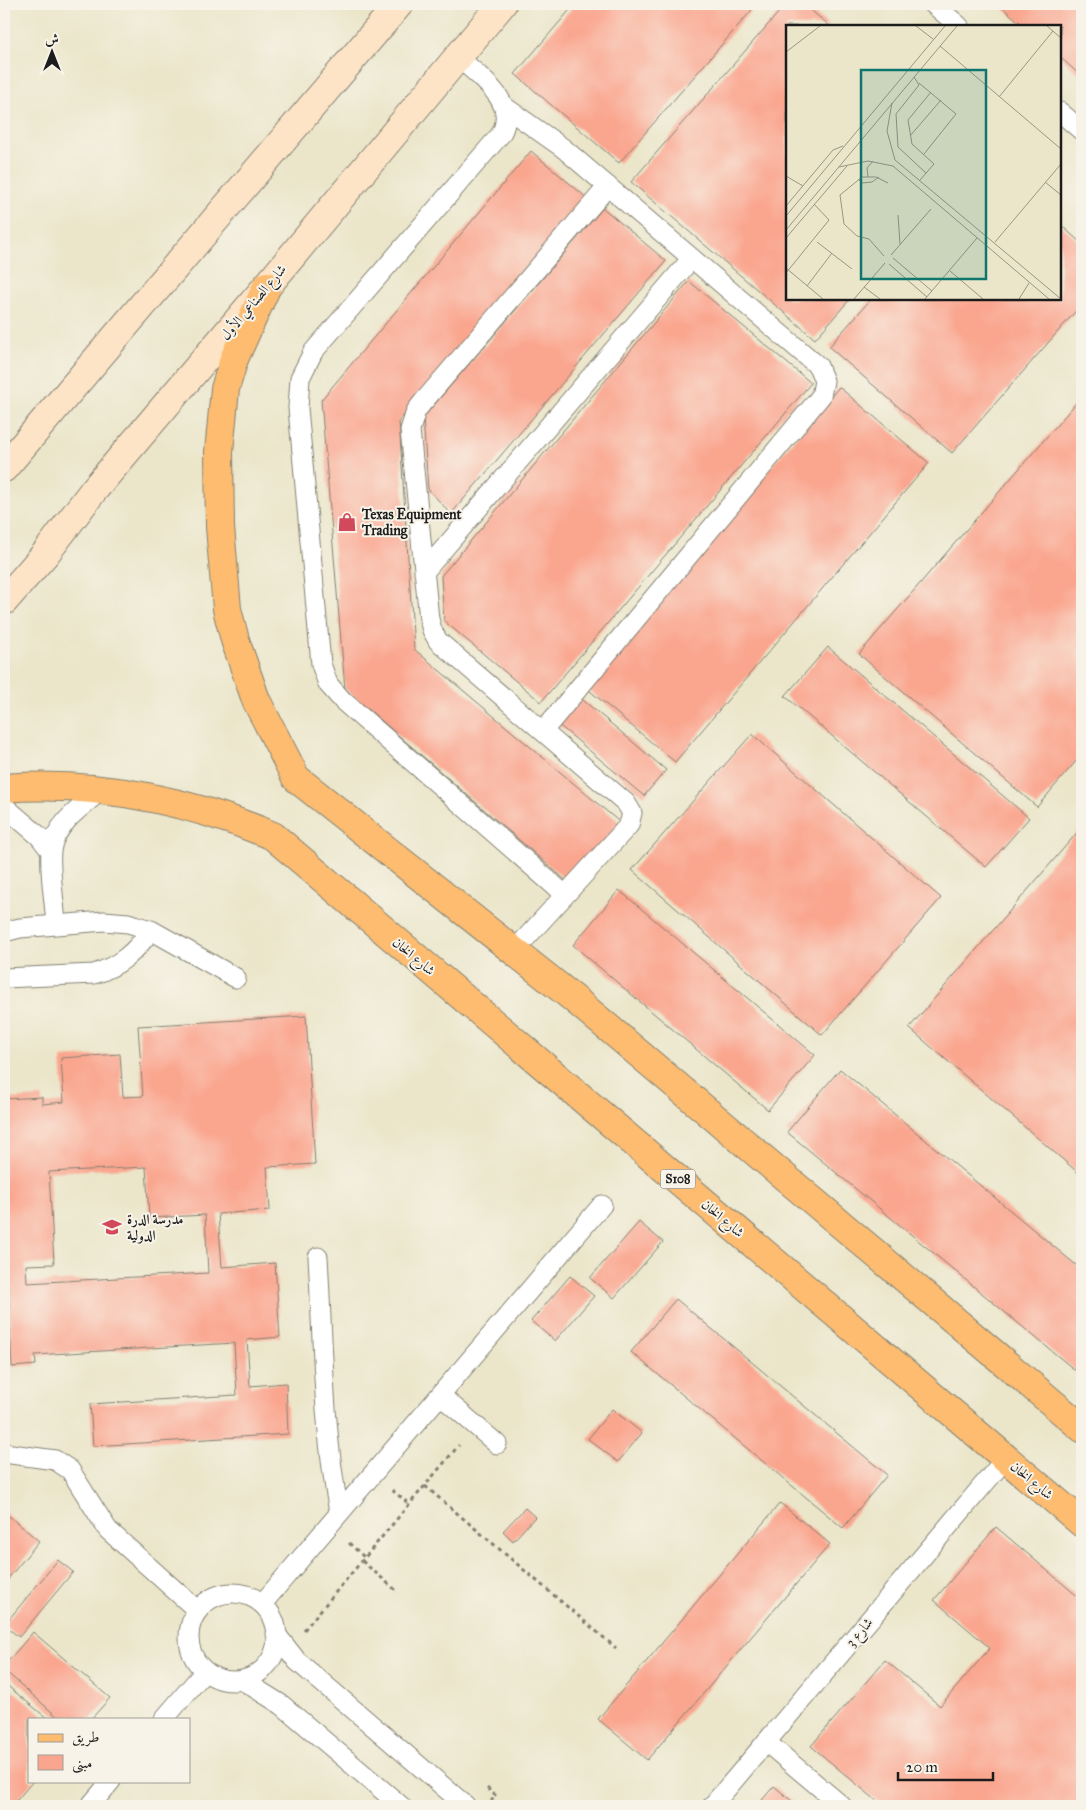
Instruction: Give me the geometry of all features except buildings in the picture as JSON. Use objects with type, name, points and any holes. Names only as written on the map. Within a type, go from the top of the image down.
[{"type":"main road","points":[[4,468],[399,4]]},
{"type":"main road","name":"شارع الصناعي الأول","points":[[4,601],[46,553],[93,491],[502,4]]},
{"type":"main road","points":[[267,286],[234,359],[225,389],[220,420],[220,527],[227,609],[235,640],[256,700],[296,778],[580,1005],[1082,1428]]},
{"type":"main road","name":"شارع الخان","points":[[4,788],[55,787],[102,790],[146,796],[206,810],[273,836],[1082,1523]]},
{"type":"lane","points":[[933,4],[958,25]]},
{"type":"lane","points":[[458,57],[502,100],[505,108],[505,126],[501,134],[313,352],[300,378],[298,408],[321,664],[328,684],[343,701],[565,895]]},
{"type":"lane","points":[[505,108],[544,133],[818,366],[823,373],[824,388],[820,396],[544,732]]},
{"type":"lane","points":[[1061,113],[1082,131]]},
{"type":"lane","points":[[514,951],[629,825],[632,814],[626,804],[438,641],[429,619],[409,440],[411,425],[416,411],[608,186]]},
{"type":"lane","points":[[424,572],[692,258]]},
{"type":"lane","points":[[56,925],[51,850],[65,824],[102,790]]},
{"type":"lane","points":[[4,806],[39,836],[51,850]]},
{"type":"lane","points":[[4,932],[56,925],[116,922],[151,930],[236,978]]},
{"type":"lane","points":[[4,978],[94,974],[108,970],[132,955],[151,930]]},
{"type":"lane","points":[[262,1604],[602,1205]]},
{"type":"lane","points":[[318,1257],[327,1432],[332,1473],[340,1512]]},
{"type":"lane","points":[[440,1395],[497,1444]]},
{"type":"lane","points":[[4,1453],[55,1460],[70,1470],[108,1530],[198,1610]]},
{"type":"lane","name":"شارع 3","points":[[712,1806],[1006,1458]]},
{"type":"lane","points":[[235,1594],[249,1597],[262,1604],[274,1623],[276,1634],[275,1649],[268,1664],[256,1674],[242,1680],[222,1679],[205,1671],[196,1661],[190,1649],[188,1635],[191,1622],[198,1610],[208,1601],[221,1595],[235,1594]]},
{"type":"lane","points":[[276,1634],[297,1661],[466,1806]]},
{"type":"lane","points":[[165,1718],[205,1671]]},
{"type":"lane","points":[[242,1680],[282,1705],[401,1806]]},
{"type":"lane","points":[[766,1742],[842,1806]]},
{"type":"lane","points":[[90,1806],[110,1782]]},
{"type":"path","points":[[303,1632],[475,1425]]},
{"type":"path","points":[[425,1486],[616,1648]]},
{"type":"path","points":[[362,1561],[398,1592]]},
{"type":"path","points":[[481,1783],[496,1796],[486,1806]]},
{"type":"place","name":"Texas Equipment Trading","points":[[347,522]]},
{"type":"place","name":"مدرسة الدرة الدولية","points":[[112,1227]]}]
